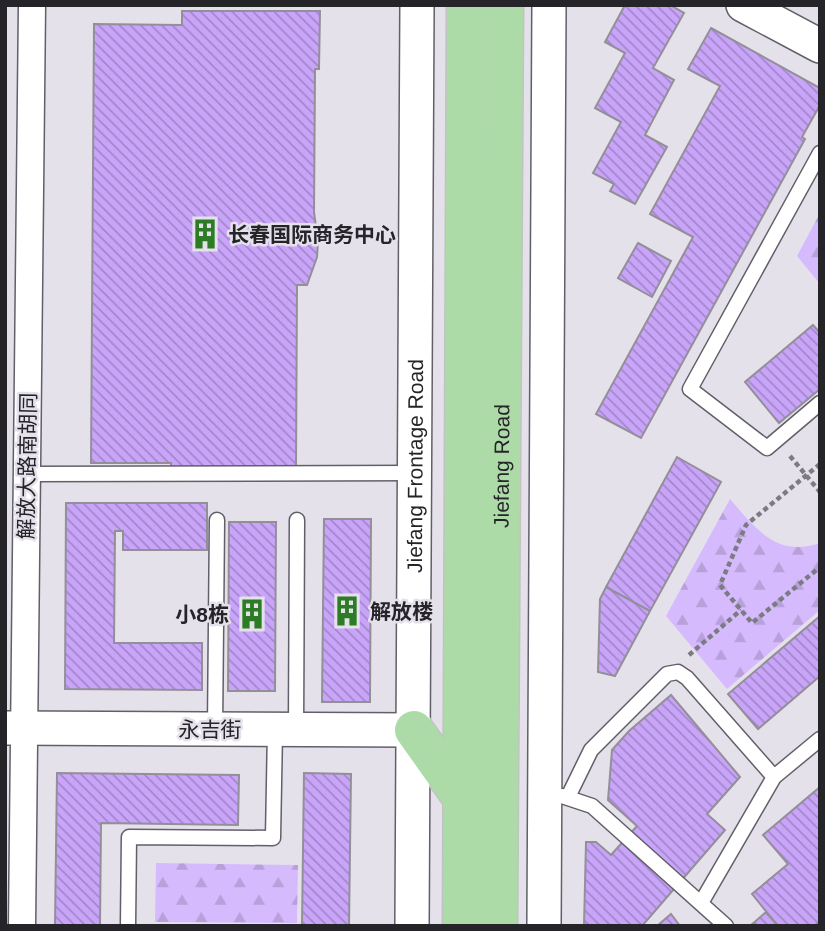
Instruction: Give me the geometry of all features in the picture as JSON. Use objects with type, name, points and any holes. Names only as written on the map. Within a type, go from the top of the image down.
[{"type":"main road","name":"Jiefang Road","points":[[461,926],[467,5]]},
{"type":"main road","name":"Jiefang Road","points":[[498,926],[504,5]]},
{"type":"main road","points":[[414,730],[463,799]]},
{"type":"street","name":"解放大路南胡同","points":[[22,926],[15,728],[27,474],[17,289],[32,5]]},
{"type":"street","name":"Jiefang Frontage Road","points":[[412,926],[417,5]]},
{"type":"street","points":[[544,926],[556,796],[549,5]]},
{"type":"street","points":[[752,7],[820,46]]},
{"type":"street","name":"永吉街","points":[[15,728],[414,730]]},
{"type":"lane","points":[[820,153],[690,389],[767,448],[820,403]]},
{"type":"lane","points":[[27,474],[415,473]]},
{"type":"lane","points":[[215,729],[216,520]]},
{"type":"lane","points":[[128,926],[129,836],[273,838],[285,729],[297,520]]},
{"type":"lane","points":[[726,926],[592,806],[556,796],[591,750],[667,674],[678,671],[774,777]]},
{"type":"lane","points":[[701,903],[774,777],[820,739]]},
{"type":"path","points":[[776,440],[820,492]]},
{"type":"path","points":[[820,464],[746,525],[720,584],[752,623],[820,567]]},
{"type":"path","points":[[678,671],[690,653],[741,610]]},
{"type":"green space","points":[[820,213],[820,284],[797,256]]},
{"type":"green space","points":[[730,499],[749,521],[779,544],[805,547],[820,543],[820,610],[727,689],[666,616]]},
{"type":"green space","points":[[156,863],[298,865],[297,923],[155,922]]},
{"type":"building","points":[[625,5],[670,5],[684,13],[653,68],[674,80],[645,135],[667,147],[635,204],[610,191],[614,184],[593,173],[621,122],[595,108],[625,53],[605,42]]},
{"type":"building","name":"长春国际商务中心","points":[[182,11],[320,11],[319,69],[315,69],[314,212],[318,242],[317,257],[307,285],[297,285],[296,468],[171,468],[171,463],[91,463],[94,24],[182,25]]},
{"type":"building","points":[[711,28],[820,88],[820,105],[802,137],[805,139],[641,438],[596,414],[693,237],[650,214],[720,86],[688,69]]},
{"type":"building","points":[[638,243],[671,261],[652,297],[618,278]]},
{"type":"building","points":[[813,325],[820,333],[820,389],[779,423],[745,382]]},
{"type":"building","points":[[677,457],[721,482],[650,611],[606,587]]},
{"type":"building","points":[[66,503],[207,503],[207,550],[123,550],[123,531],[115,531],[114,643],[202,643],[202,690],[65,689]]},
{"type":"building","name":"解放楼","points":[[324,519],[371,519],[370,702],[322,702]]},
{"type":"building","name":"小8栋","points":[[229,522],[276,522],[275,691],[228,691]]},
{"type":"building","points":[[606,587],[650,611],[615,676],[598,672],[600,599]]},
{"type":"building","points":[[820,616],[820,676],[758,729],[728,694]]},
{"type":"building","points":[[671,695],[740,777],[707,814],[725,830],[642,926],[584,926],[586,842],[596,842],[611,855],[637,826],[608,800],[612,750],[629,731]]},
{"type":"building","points":[[57,773],[239,775],[238,825],[101,823],[100,926],[55,926]]},
{"type":"building","points":[[304,773],[351,774],[349,926],[302,926]]},
{"type":"building","points":[[820,787],[820,921],[814,926],[778,926],[752,894],[788,864],[763,835]]},
{"type":"building","points":[[766,912],[778,926],[750,926]]},
{"type":"building","points":[[671,914],[680,926],[657,926]]},
{"type":"place","name":"长春国际商务中心","points":[[205,234]]},
{"type":"place","name":"解放楼","points":[[347,611]]},
{"type":"place","name":"小8栋","points":[[252,614]]}]
